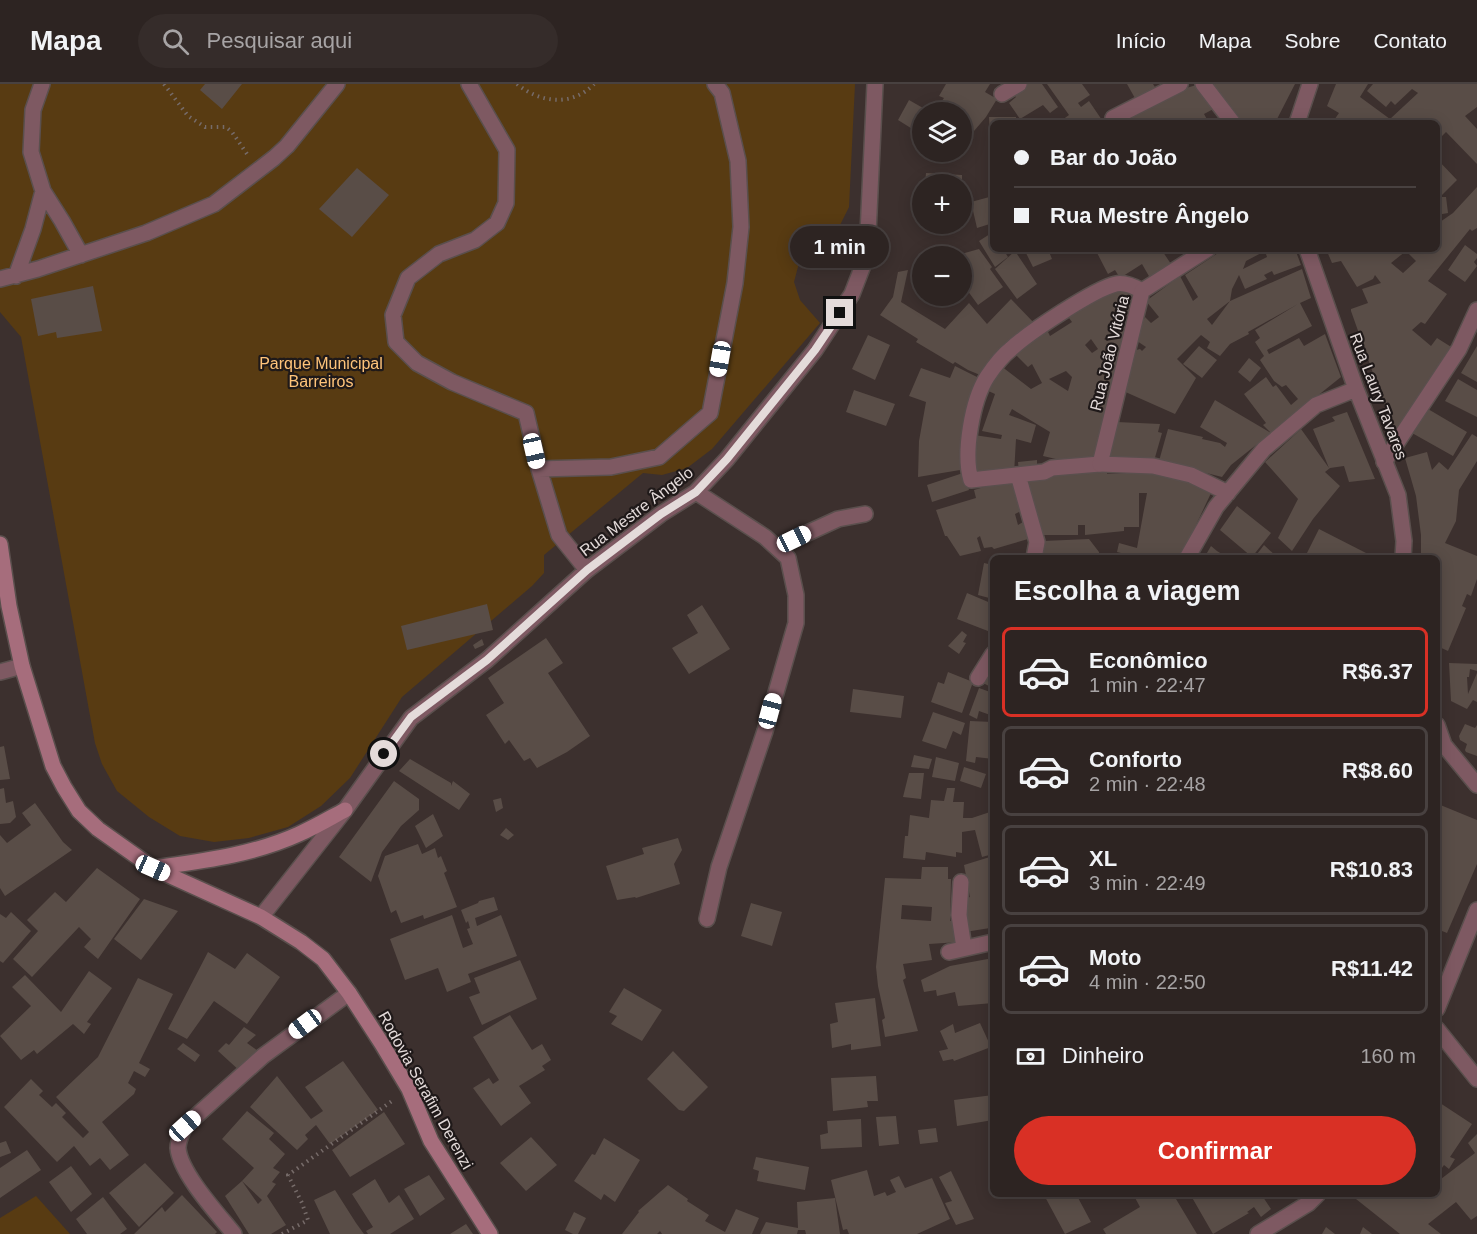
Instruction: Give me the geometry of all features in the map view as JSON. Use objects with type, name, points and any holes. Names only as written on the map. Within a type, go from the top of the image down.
[{"type":"main road","name":"Rodovia Serafim Derenzi","points":[[0,543],[9,606],[22,666],[54,766],[79,811],[98,829],[153,868],[261,917],[323,959],[349,993],[409,1089],[431,1141],[490,1234]]},
{"type":"main road","points":[[153,868],[222,858],[266,846],[299,834],[345,810]]},
{"type":"street","points":[[42,84],[33,110],[31,152],[43,191],[81,255]]},
{"type":"street","points":[[0,279],[16,276],[146,233],[213,204],[287,146],[337,84]]},
{"type":"street","points":[[469,84],[507,150],[506,203],[497,223],[475,240],[439,254],[408,278],[393,315],[396,342],[417,363],[452,382],[525,413],[559,535],[587,570]]},
{"type":"street","points":[[539,469],[611,467],[659,457],[710,413],[735,283],[741,227],[738,161],[722,93],[714,84]]},
{"type":"street","points":[[1002,94],[1019,84]]},
{"type":"street","points":[[1113,118],[1157,89],[1180,84]]},
{"type":"street","points":[[1203,84],[1231,120]]},
{"type":"street","points":[[1298,120],[1310,84]]},
{"type":"street","name":"Rua Mestre Ângelo","points":[[261,917],[345,810],[411,717],[487,660],[587,570],[661,514],[696,492],[727,459],[815,350],[852,294],[867,255],[876,87]]},
{"type":"street","points":[[16,276],[33,229],[43,191]]},
{"type":"street","name":"Rua João Vitória","points":[[1100,464],[1142,291],[1203,252]]},
{"type":"street","name":"Rua Laury Tavares","points":[[1308,252],[1356,389],[1398,495],[1404,555]]},
{"type":"street","points":[[1142,291],[1132,285],[1117,284],[1086,298],[1024,338],[1009,351],[987,378],[972,419],[968,468],[971,480],[1044,472],[1052,468],[1100,464],[1153,466],[1191,475],[1228,493]]},
{"type":"street","points":[[1384,462],[1459,349],[1477,310]]},
{"type":"street","points":[[1189,555],[1216,507],[1264,449],[1316,405],[1356,389]]},
{"type":"street","points":[[1018,475],[1036,542],[1034,555]]},
{"type":"street","points":[[696,492],[765,537],[788,558],[796,596],[796,623],[765,730],[719,867],[707,919]]},
{"type":"street","points":[[777,548],[838,519],[865,514]]},
{"type":"street","points":[[978,678],[990,659]]},
{"type":"street","points":[[0,672],[22,666]]},
{"type":"street","points":[[1440,734],[1444,745],[1477,785]]},
{"type":"street","points":[[961,882],[956,950],[990,943]]},
{"type":"street","points":[[1440,1002],[1477,910]]},
{"type":"street","points":[[234,1234],[184,1169],[178,1146],[180,1135],[185,1126],[263,1056],[349,993]]},
{"type":"street","points":[[1440,1033],[1477,1079]]},
{"type":"street","points":[[1258,1234],[1315,1197]]},
{"type":"path","points":[[164,84],[178,105],[199,125],[205,128],[226,128],[232,132],[258,171]]},
{"type":"path","points":[[517,84],[528,93],[542,99],[561,100],[579,95],[594,84]]},
{"type":"path","points":[[282,1234],[308,1220],[288,1175],[409,1089]]},
{"type":"green space","name":"Parque Municipal Barreiros","points":[[0,84],[855,84],[849,207],[839,227],[813,245],[800,259],[794,282],[800,300],[820,323],[712,449],[687,468],[662,475],[643,473],[544,555],[544,573],[532,586],[402,697],[350,778],[321,806],[288,827],[249,838],[214,842],[180,836],[149,817],[117,791],[102,764],[95,743],[21,337],[0,312]]},
{"type":"green space","points":[[36,1196],[70,1234],[0,1234],[0,1218]]},
{"type":"building","points":[[205,84],[242,84],[222,109],[200,90]]},
{"type":"building","points":[[946,84],[990,84],[985,92],[997,99],[974,131],[972,130],[972,102],[941,102],[944,98],[939,96]]},
{"type":"building","points":[[1024,84],[1042,84],[1058,107],[1050,113],[1043,105],[1020,119],[1009,103],[1016,97],[1012,91]]},
{"type":"building","points":[[1047,84],[1082,84],[1090,95],[1078,103],[1081,107],[1089,101],[1102,120],[1062,120],[1069,115]]},
{"type":"building","points":[[1127,84],[1153,84],[1158,92],[1136,100]]},
{"type":"building","points":[[1200,84],[1219,106],[1204,114],[1207,120],[1121,120],[1172,92]]},
{"type":"building","points":[[1213,84],[1295,84],[1277,120],[1242,120]]},
{"type":"building","points":[[1336,84],[1368,84],[1360,97],[1390,119],[1418,93],[1412,89],[1395,105],[1391,101],[1386,107],[1367,91],[1373,84],[1477,84],[1477,107],[1465,116],[1477,129],[1477,164],[1446,132],[1440,138],[1440,120],[1334,120],[1339,113],[1327,106]]},
{"type":"building","points":[[909,100],[912,102],[912,129],[898,120]]},
{"type":"building","points":[[989,117],[1016,117],[1016,120],[990,120],[990,139]]},
{"type":"building","points":[[1440,162],[1457,180],[1440,197]]},
{"type":"building","points":[[357,168],[389,195],[352,237],[319,209]]},
{"type":"building","points":[[1477,187],[1477,228],[1472,231],[1470,229],[1428,281],[1447,294],[1425,324],[1421,322],[1412,330],[1431,346],[1437,338],[1456,350],[1395,435],[1351,311],[1351,309],[1368,303],[1362,289],[1381,283],[1375,275],[1373,279],[1357,287],[1341,261],[1332,263],[1327,252],[1405,252],[1391,263],[1403,273],[1416,261],[1407,252],[1440,252],[1440,222],[1453,213]]},
{"type":"building","points":[[990,197],[990,224],[977,228],[972,202]]},
{"type":"building","points":[[1440,197],[1446,197],[1448,213],[1440,214]]},
{"type":"building","points":[[990,234],[990,252],[1005,252],[1008,257],[995,267],[979,241]]},
{"type":"building","points":[[1465,245],[1477,254],[1474,262],[1477,266],[1465,282],[1448,270]]},
{"type":"building","points":[[979,249],[1003,287],[978,305],[972,297],[972,251]]},
{"type":"building","points":[[1016,252],[1037,284],[1017,299],[995,269]]},
{"type":"building","points":[[1026,252],[1049,252],[1052,259],[1033,267]]},
{"type":"building","points":[[1097,252],[1163,252],[1171,264],[1150,278],[1142,264],[1120,278],[1115,270],[1108,274]]},
{"type":"building","points":[[1220,252],[1263,252],[1246,261],[1243,269],[1267,257],[1265,252],[1296,252],[1301,265],[1274,275],[1272,271],[1264,275],[1267,279],[1245,289],[1239,275],[1232,289],[1230,301],[1302,269],[1311,298],[1300,303],[1312,326],[1267,350],[1269,354],[1299,338],[1304,346],[1325,334],[1341,377],[1271,433],[1263,425],[1266,423],[1244,394],[1266,377],[1273,387],[1276,385],[1291,405],[1298,399],[1286,385],[1282,387],[1274,381],[1260,360],[1264,356],[1255,342],[1260,338],[1255,330],[1298,304],[1230,344],[1220,356],[1207,348],[1210,342],[1201,335],[1177,359],[1196,378],[1175,414],[1121,390],[1132,351],[1140,349],[1142,351],[1146,347],[1134,339],[1145,317],[1151,323],[1159,317],[1146,301],[1180,276],[1193,301],[1198,297],[1185,275]],"holes":[[[1230,301],[1212,325],[1207,319]]]},
{"type":"building","points":[[908,270],[901,302],[945,329],[966,306],[972,306],[987,324],[1011,299],[1037,326],[985,377],[955,362],[953,364],[916,342],[918,339],[880,315],[893,297],[898,272]]},
{"type":"building","points":[[93,286],[102,331],[57,338],[56,332],[38,336],[31,299]]},
{"type":"building","points":[[1125,288],[1136,294],[1133,307],[1122,319],[1123,323],[1104,339],[1107,341],[1128,324],[1108,394],[1094,462],[1069,462],[1043,456],[1050,432],[1012,409],[1009,415],[1036,425],[1031,443],[1016,439],[1014,474],[972,472],[974,435],[1001,439],[1002,435],[982,431],[995,394],[984,389],[1001,366],[1031,389],[1042,383],[1032,364],[1028,367],[1013,352],[1046,328],[1050,336],[1072,322],[1066,314],[1095,296]],"holes":[[[1091,339],[1098,349],[1092,353],[1085,345]],[[1066,371],[1072,377],[1068,391],[1049,379]]]},
{"type":"building","points":[[868,335],[890,345],[875,380],[852,369]]},
{"type":"building","points":[[1199,346],[1217,360],[1202,378],[1183,364]]},
{"type":"building","points":[[1477,346],[1477,382],[1461,373]]},
{"type":"building","points":[[1249,358],[1261,368],[1250,382],[1238,372]]},
{"type":"building","points":[[955,366],[983,380],[966,469],[918,477],[919,441],[926,402],[909,396],[921,368],[950,378]]},
{"type":"building","points":[[1458,379],[1477,390],[1477,417],[1445,401]]},
{"type":"building","points":[[854,390],[895,404],[886,426],[846,412]]},
{"type":"building","points":[[1215,400],[1271,433],[1231,465],[1222,477],[1159,461],[1168,429],[1203,437],[1202,439],[1220,443],[1225,447],[1227,443],[1200,427]]},
{"type":"building","points":[[1428,409],[1467,432],[1453,456],[1412,433]]},
{"type":"building","points":[[1347,412],[1375,479],[1349,482],[1344,466],[1330,468],[1325,472],[1340,486],[1313,519],[1292,551],[1278,538],[1298,499],[1265,462],[1301,429],[1329,468],[1313,429],[1335,421],[1332,417]]},
{"type":"building","points":[[1117,422],[1160,424],[1158,432],[1162,433],[1154,461],[1108,456]]},
{"type":"building","points":[[1472,434],[1477,437],[1477,461],[1459,490],[1456,521],[1445,543],[1477,556],[1477,579],[1471,596],[1467,594],[1462,606],[1466,608],[1448,651],[1440,647],[1442,626],[1440,625],[1440,555],[1421,555],[1416,496],[1405,458],[1427,452],[1432,470],[1439,462],[1448,470]]},
{"type":"building","points":[[1037,460],[1037,472],[1019,472],[1018,462]]},
{"type":"building","points":[[1154,469],[1212,491],[1180,555],[1124,555],[1117,552],[1119,543],[1137,548],[1147,493],[1139,493],[1139,527],[1124,527],[1124,531],[1085,535],[1085,525],[1078,525],[1078,535],[1039,535],[1022,480],[1051,472],[1107,470],[1107,474],[1150,473]]},
{"type":"building","points":[[963,473],[969,490],[932,502],[927,485]]},
{"type":"building","points":[[1014,478],[1023,510],[1015,514],[1018,525],[1023,522],[1028,539],[994,549],[984,548],[980,536],[977,538],[981,551],[960,556],[945,536],[936,510],[976,498],[974,490]]},
{"type":"building","points":[[1237,506],[1271,533],[1254,555],[1250,555],[1220,530]]},
{"type":"building","points":[[1319,529],[1368,554],[1368,555],[1306,555]]},
{"type":"building","points":[[1089,539],[1099,555],[1043,555],[1043,541]]},
{"type":"building","points":[[1264,545],[1275,555],[1256,555]]},
{"type":"building","points":[[1211,546],[1223,555],[1206,555]]},
{"type":"building","points":[[984,563],[990,564],[990,598],[978,595]]},
{"type":"building","points":[[967,593],[990,603],[990,632],[957,619]]},
{"type":"building","points":[[487,604],[493,630],[407,650],[401,626]]},
{"type":"building","points":[[702,605],[730,649],[689,674],[672,648],[698,633],[687,615]]},
{"type":"building","points":[[962,631],[967,635],[963,642],[966,643],[959,654],[948,646]]},
{"type":"building","points":[[546,638],[563,663],[548,673],[590,736],[567,752],[537,768],[530,758],[524,761],[509,740],[505,744],[486,715],[504,703],[488,678]]},
{"type":"building","points":[[482,639],[484,645],[475,649],[473,645]]},
{"type":"building","points":[[1449,663],[1477,664],[1477,671],[1470,669],[1469,677],[1467,677],[1468,694],[1477,673],[1477,702],[1473,700],[1467,709],[1451,701]]},
{"type":"building","points":[[990,668],[990,686],[983,683]]},
{"type":"building","points":[[948,672],[973,682],[962,713],[931,702],[938,682],[944,684]]},
{"type":"building","points":[[979,688],[990,692],[990,715],[979,711],[977,719],[969,715]]},
{"type":"building","points":[[853,689],[904,696],[901,718],[850,712]]},
{"type":"building","points":[[933,712],[965,723],[961,735],[953,731],[946,749],[922,741]]},
{"type":"building","points":[[970,721],[990,722],[990,759],[976,757],[975,763],[966,761]]},
{"type":"building","points":[[1465,724],[1475,728],[1477,725],[1477,756],[1466,752],[1467,744],[1460,740],[1459,736]]},
{"type":"building","points":[[4,746],[10,779],[0,780],[0,747]]},
{"type":"building","points":[[914,755],[932,759],[929,769],[911,767]]},
{"type":"building","points":[[936,757],[959,763],[955,781],[932,777]]},
{"type":"building","points":[[410,759],[451,783],[451,786],[453,781],[470,794],[459,810],[399,771]]},
{"type":"building","points":[[964,767],[986,774],[981,788],[960,781]]},
{"type":"building","points":[[909,773],[924,773],[921,799],[903,797]]},
{"type":"building","points":[[394,781],[419,799],[419,810],[401,826],[382,852],[371,882],[339,857]]},
{"type":"building","points":[[4,788],[6,803],[13,801],[16,817],[10,823],[0,824],[0,789]]},
{"type":"building","points":[[947,788],[955,788],[953,802],[964,802],[963,818],[972,818],[990,812],[990,855],[982,857],[975,830],[962,832],[962,853],[956,852],[956,857],[926,852],[925,860],[903,858],[910,815],[929,818],[931,800],[944,801]]},
{"type":"building","points":[[501,798],[503,808],[496,812],[493,800]]},
{"type":"building","points":[[35,803],[63,842],[72,850],[5,896],[0,888],[0,835],[7,843],[31,825],[22,813]]},
{"type":"building","points":[[1440,805],[1477,820],[1477,864],[1447,933],[1440,930]]},
{"type":"building","points":[[433,814],[443,836],[426,848],[415,826]]},
{"type":"building","points":[[506,828],[514,835],[508,840],[500,835]]},
{"type":"building","points":[[678,838],[682,850],[674,864],[680,884],[636,898],[617,900],[606,866],[644,854],[642,848]]},
{"type":"building","points":[[418,844],[422,854],[435,848],[438,858],[441,856],[447,871],[444,873],[457,907],[424,919],[423,915],[401,923],[396,910],[391,913],[378,876],[385,856]]},
{"type":"building","points":[[990,857],[990,928],[965,932],[963,899],[970,897],[964,865]]},
{"type":"building","points":[[922,867],[948,867],[948,879],[951,879],[950,921],[958,921],[959,942],[929,944],[932,960],[903,964],[906,978],[903,980],[918,1031],[885,1037],[882,1020],[885,1018],[876,967],[885,878],[921,879]],"holes":[[[902,905],[932,907],[931,921],[901,919]]]},
{"type":"building","points":[[97,868],[140,899],[98,959],[84,947],[91,939],[79,927],[32,977],[13,959],[38,931],[27,920],[55,892],[66,902]]},
{"type":"building","points":[[494,897],[498,910],[475,918],[477,926],[501,915],[517,956],[468,974],[471,982],[447,992],[438,968],[405,980],[390,939],[452,915],[463,948],[473,944],[467,929],[470,928],[468,921],[466,923],[461,910]]},
{"type":"building","points":[[144,899],[178,911],[141,960],[114,939]]},
{"type":"building","points":[[751,903],[782,912],[772,946],[741,936]]},
{"type":"building","points":[[11,912],[31,931],[3,963],[0,961],[0,914],[6,918]]},
{"type":"building","points":[[208,952],[235,969],[247,953],[280,977],[247,1024],[214,1001],[187,1039],[168,1029]]},
{"type":"building","points":[[990,959],[990,1003],[958,1006],[955,992],[937,996],[936,990],[924,992],[921,980],[950,966]]},
{"type":"building","points":[[520,960],[537,999],[482,1025],[469,997],[480,993],[474,978]]},
{"type":"building","points":[[89,971],[112,988],[87,1022],[91,1024],[84,1034],[73,1024],[37,1054],[34,1050],[21,1060],[0,1036],[31,1006],[12,987],[25,975],[61,1012]]},
{"type":"building","points":[[138,978],[173,994],[139,1063],[150,1069],[145,1077],[134,1071],[128,1083],[136,1089],[134,1094],[102,1122],[129,1155],[110,1170],[100,1158],[90,1166],[74,1146],[57,1162],[4,1107],[31,1079],[43,1091],[39,1095],[52,1107],[56,1103],[66,1113],[62,1117],[83,1138],[89,1132],[56,1097],[98,1057]]},
{"type":"building","points":[[624,988],[662,1010],[642,1041],[611,1024],[617,1016],[609,1012]]},
{"type":"building","points":[[875,998],[881,1046],[851,1050],[851,1044],[832,1048],[830,1024],[838,1022],[835,1003]]},
{"type":"building","points":[[510,1015],[532,1050],[542,1044],[551,1060],[542,1066],[545,1070],[519,1086],[531,1103],[501,1126],[473,1088],[489,1078],[493,1084],[499,1080],[473,1037]]},
{"type":"building","points":[[980,1023],[990,1047],[954,1061],[953,1059],[943,1061],[939,1051],[948,1049],[940,1031],[953,1024],[955,1033]]},
{"type":"building","points":[[244,1027],[256,1035],[247,1043],[258,1051],[241,1072],[218,1051],[226,1043],[229,1045]]},
{"type":"building","points":[[183,1043],[200,1055],[195,1062],[177,1049]]},
{"type":"building","points":[[673,1051],[708,1087],[684,1111],[679,1110],[647,1079]]},
{"type":"building","points":[[343,1061],[378,1110],[330,1144],[316,1125],[305,1135],[308,1139],[297,1150],[250,1107],[277,1076],[311,1119],[323,1111],[305,1087]]},
{"type":"building","points":[[876,1076],[878,1101],[867,1101],[868,1107],[833,1111],[831,1078]]},
{"type":"building","points":[[990,1095],[990,1120],[957,1126],[954,1100]]},
{"type":"building","points":[[1440,1103],[1472,1124],[1450,1157],[1455,1159],[1449,1169],[1444,1165],[1440,1171]]},
{"type":"building","points":[[247,1111],[274,1133],[269,1139],[285,1154],[273,1168],[280,1172],[272,1182],[276,1184],[267,1196],[286,1225],[271,1234],[249,1234],[225,1196],[254,1168],[222,1139]],"holes":[[[242,1181],[262,1200],[258,1204]]]},
{"type":"building","points":[[384,1112],[405,1144],[350,1177],[332,1150]]},
{"type":"building","points":[[896,1116],[899,1144],[879,1146],[876,1117]]},
{"type":"building","points":[[861,1119],[862,1147],[821,1149],[820,1135],[828,1133],[827,1121]]},
{"type":"building","points":[[936,1128],[938,1142],[920,1144],[918,1130]]},
{"type":"building","points":[[1477,1134],[1477,1216],[1471,1220],[1456,1202],[1428,1224],[1441,1234],[1400,1234],[1356,1199],[1358,1197],[1440,1197],[1440,1180],[1475,1153],[1468,1143]]},
{"type":"building","points":[[531,1137],[557,1165],[526,1191],[500,1163]]},
{"type":"building","points":[[604,1138],[640,1160],[615,1202],[604,1194],[601,1200],[574,1181],[592,1154],[595,1155]]},
{"type":"building","points":[[6,1141],[11,1153],[0,1157],[0,1143]]},
{"type":"building","points":[[27,1150],[41,1170],[0,1198],[0,1168]]},
{"type":"building","points":[[756,1157],[809,1167],[805,1190],[757,1181],[759,1171],[753,1169]]},
{"type":"building","points":[[145,1163],[174,1193],[139,1227],[109,1193]]},
{"type":"building","points":[[71,1166],[92,1194],[71,1212],[49,1182]]},
{"type":"building","points":[[867,1170],[874,1196],[885,1192],[887,1196],[896,1192],[890,1180],[899,1176],[905,1188],[932,1178],[950,1219],[917,1234],[849,1234],[847,1229],[843,1230],[831,1180]]},
{"type":"building","points":[[951,1171],[974,1219],[956,1225],[945,1203],[952,1201],[939,1177]]},
{"type":"building","points":[[429,1175],[445,1199],[420,1216],[404,1189]]},
{"type":"building","points":[[375,1179],[389,1203],[399,1195],[414,1219],[390,1234],[368,1234],[366,1231],[373,1227],[352,1194]]},
{"type":"building","points":[[668,1185],[709,1215],[705,1221],[725,1232],[736,1209],[759,1218],[752,1234],[662,1234],[660,1231],[657,1234],[622,1234],[638,1211]]},
{"type":"building","points":[[335,1190],[364,1234],[330,1234],[314,1200]]},
{"type":"building","points":[[182,1195],[217,1232],[215,1234],[134,1234],[162,1207],[165,1212]]},
{"type":"building","points":[[103,1197],[127,1229],[120,1234],[87,1234],[76,1219]]},
{"type":"building","points":[[1045,1197],[1078,1197],[1091,1222],[1065,1234]]},
{"type":"building","points":[[1135,1197],[1175,1197],[1197,1234],[1106,1234],[1103,1229],[1140,1207]]},
{"type":"building","points":[[1192,1197],[1263,1197],[1271,1209],[1261,1217],[1254,1207],[1247,1212],[1249,1213],[1213,1234]]},
{"type":"building","points":[[835,1198],[840,1234],[806,1234],[805,1230],[798,1230],[797,1234],[760,1234],[766,1222],[798,1228],[797,1202]]},
{"type":"building","points":[[574,1212],[586,1218],[578,1234],[565,1230]]},
{"type":"building","points":[[466,1224],[473,1234],[450,1234]]},
{"type":"building","points":[[1326,1227],[1335,1234],[1322,1234]]},
{"type":"building","points":[[1363,1227],[1372,1234],[1360,1234]]},
{"type":"route","points":[[384,754],[411,717],[487,660],[587,570],[661,514],[696,492],[727,459],[815,350],[840,313]]}]
